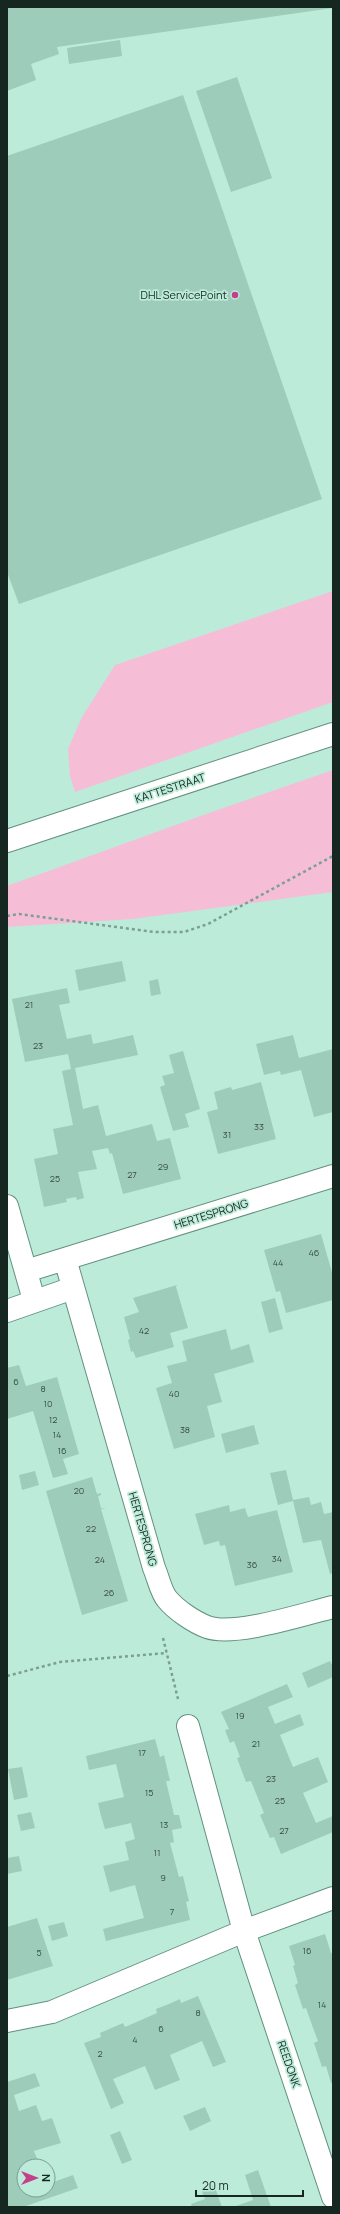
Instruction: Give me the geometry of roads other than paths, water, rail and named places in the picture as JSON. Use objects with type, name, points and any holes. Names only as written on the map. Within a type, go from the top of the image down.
[{"type":"street","name":"KATTESTRAAT","points":[[7,841],[333,734]]},
{"type":"street","name":"HERTESPRONG","points":[[26,1271],[333,1176]]},
{"type":"street","points":[[7,1206],[34,1300]]},
{"type":"street","name":"HERTESPRONG","points":[[65,1259],[154,1568],[166,1598],[189,1616],[208,1627],[225,1629],[242,1628],[333,1607]]},
{"type":"street","points":[[7,1310],[73,1288]]},
{"type":"street","name":"REEDONK","points":[[188,1726],[244,1931],[333,2197]]},
{"type":"street","points":[[7,2021],[52,2012],[244,1931],[333,1898]]},
{"type":"place","name":"DHL ServicePoint","points":[[235,295]]}]
